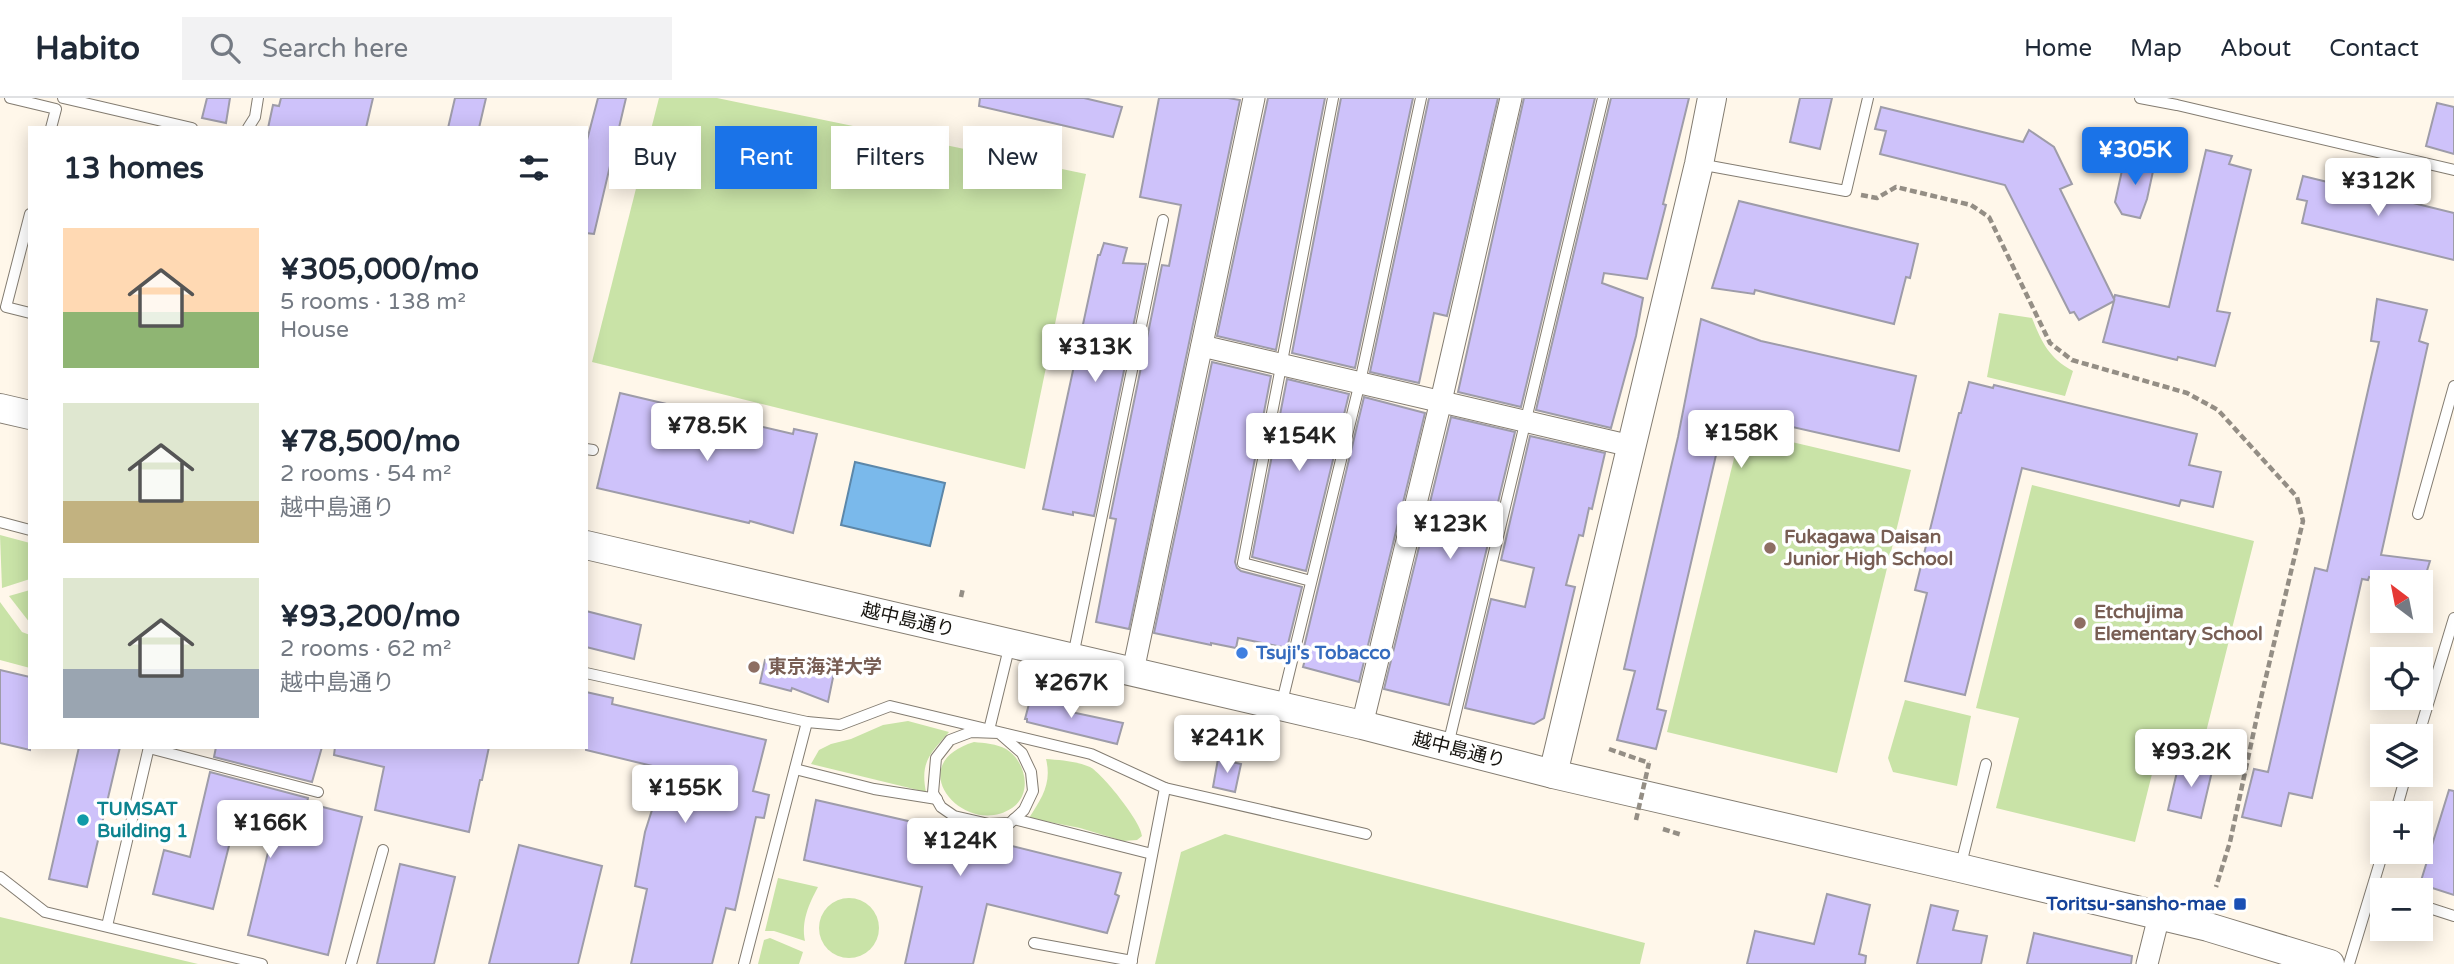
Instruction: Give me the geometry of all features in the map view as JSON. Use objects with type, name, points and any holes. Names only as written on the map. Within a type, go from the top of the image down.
[{"type":"street","points":[[1133,671],[1254,98]]},
{"type":"street","points":[[1362,725],[1511,98]]},
{"type":"street","points":[[1553,774],[1699,164],[1712,98]]},
{"type":"street","points":[[1202,346],[1631,446]]},
{"type":"street","points":[[0,408],[28,415]]},
{"type":"street","name":"越中島通り","points":[[588,545],[1133,671],[1553,774],[1960,868],[2208,928],[2330,964]]},
{"type":"street","points":[[2147,964],[2159,916]]},
{"type":"lane","points":[[10,98],[48,103],[56,109],[52,126]]},
{"type":"lane","points":[[63,98],[182,126]]},
{"type":"lane","points":[[249,126],[255,117],[258,98]]},
{"type":"lane","points":[[1311,582],[1243,563],[1333,98]]},
{"type":"lane","points":[[1280,706],[1360,382],[1422,98]]},
{"type":"lane","points":[[1447,747],[1603,98]]},
{"type":"lane","points":[[1699,164],[1846,191],[1868,98]]},
{"type":"lane","points":[[2140,98],[2454,170]]},
{"type":"lane","points":[[1073,658],[1163,220]]},
{"type":"lane","points":[[28,222],[6,307],[28,312]]},
{"type":"lane","points":[[2418,514],[2454,386]]},
{"type":"lane","points":[[0,522],[28,529]]},
{"type":"lane","points":[[2422,724],[2454,618]]},
{"type":"lane","points":[[994,731],[1010,644]]},
{"type":"lane","points":[[588,673],[807,722],[841,725],[890,706],[1091,754],[1165,788],[1366,834]]},
{"type":"lane","points":[[744,964],[807,722]]},
{"type":"lane","points":[[994,731],[1022,753],[1031,772],[1033,791],[1024,810],[1010,823],[989,824],[954,816],[942,807],[937,799],[933,793],[936,758],[950,740],[971,732],[994,731]]},
{"type":"lane","points":[[107,926],[149,749]]},
{"type":"lane","points":[[153,749],[318,792]]},
{"type":"lane","points":[[1960,868],[1986,764]]},
{"type":"lane","points":[[795,769],[874,789],[937,799]]},
{"type":"lane","points":[[1034,943],[1131,962],[1165,788]]},
{"type":"lane","points":[[1014,819],[1152,854]]},
{"type":"lane","points":[[351,964],[383,850]]},
{"type":"lane","points":[[0,877],[45,912],[107,926],[222,959],[262,964]]},
{"type":"lane","points":[[2433,909],[2454,916]]},
{"type":"lane","points":[[2349,964],[2370,910]]},
{"type":"path","points":[[1846,191],[1877,198],[1896,187],[1972,205],[1989,217],[2050,343],[2072,360],[2188,393],[2218,410],[2297,496],[2303,521],[2230,842],[2217,887]]},
{"type":"path","points":[[961,597],[964,587]]},
{"type":"path","points":[[1609,749],[1649,763],[1636,820]]},
{"type":"green space","points":[[659,98],[717,98],[853,126],[831,126],[831,189],[949,189],[949,146],[963,149],[963,189],[1062,189],[1062,169],[1086,174],[1025,469],[592,362],[636,189],[701,189],[701,126],[652,126]]},
{"type":"green space","points":[[1999,313],[2032,318],[2047,349],[2073,371],[2065,396],[1987,377]]},
{"type":"green space","points":[[1741,430],[1911,470],[1837,773],[1667,732]]},
{"type":"green space","points":[[2032,485],[2254,541],[2203,744],[2162,734],[2135,842],[1996,808],[2019,718],[1976,708]]},
{"type":"green space","points":[[0,535],[28,542],[28,580],[2,588]]},
{"type":"green space","points":[[28,591],[28,620],[9,596]]},
{"type":"green space","points":[[0,602],[22,632],[28,634],[28,667],[0,660]]},
{"type":"green space","points":[[1905,700],[1971,716],[1957,786],[1893,772],[1888,758]]},
{"type":"green space","points":[[908,721],[949,732],[928,759],[924,773],[926,792],[811,764],[819,750],[831,744],[851,739],[883,725]]},
{"type":"green space","points":[[974,742],[1002,747],[1018,761],[1025,786],[1019,802],[1012,808],[994,815],[976,814],[960,807],[948,795],[941,781],[942,766],[952,753]]},
{"type":"green space","points":[[1046,759],[1079,763],[1096,771],[1129,810],[1142,836],[1137,840],[1123,841],[1080,828],[1029,818],[1047,783]]},
{"type":"green space","points":[[1225,834],[1645,943],[1640,964],[1155,964],[1181,852]]},
{"type":"green space","points":[[778,878],[818,887],[805,920],[805,941],[774,931],[765,931]]},
{"type":"green space","points":[[843,898],[855,898],[874,911],[879,928],[877,940],[866,953],[855,958],[843,958],[824,945],[819,934],[819,922],[832,903]]},
{"type":"green space","points":[[0,917],[198,964],[0,964]]},
{"type":"green space","points":[[770,938],[803,952],[799,964],[758,964],[764,940]]},
{"type":"water","points":[[855,462],[945,483],[930,546],[841,525]]},
{"type":"building","points":[[207,98],[230,98],[226,123],[202,118]]},
{"type":"building","points":[[281,98],[373,98],[366,126],[268,126],[273,105],[279,106]]},
{"type":"building","points":[[455,98],[486,98],[479,126],[448,126]]},
{"type":"building","points":[[598,98],[626,98],[619,126],[609,126],[609,170],[594,234],[588,233],[588,136]]},
{"type":"building","points":[[980,98],[1084,98],[1122,107],[1113,137],[979,106]]},
{"type":"building","points":[[1159,98],[1240,100],[1129,629],[1096,622],[1116,519],[1110,518],[1162,265],[1169,266],[1181,205],[1140,197]]},
{"type":"building","points":[[1268,98],[1325,98],[1276,350],[1217,336]]},
{"type":"building","points":[[1341,98],[1413,98],[1355,368],[1292,353]]},
{"type":"building","points":[[1429,98],[1498,98],[1447,316],[1434,313],[1419,383],[1370,372]]},
{"type":"building","points":[[1524,98],[1595,98],[1521,407],[1458,392]]},
{"type":"building","points":[[1611,98],[1689,98],[1647,279],[1604,273],[1602,283],[1643,298],[1636,336],[1611,428],[1536,410]]},
{"type":"building","points":[[1800,98],[1832,98],[1820,149],[1790,142]]},
{"type":"building","points":[[2437,103],[2454,107],[2454,154],[2426,146]]},
{"type":"building","points":[[1881,107],[2023,142],[2029,130],[2054,147],[2072,184],[2060,189],[2114,299],[2115,295],[2169,307],[2206,150],[2232,156],[2229,164],[2251,170],[2217,311],[2230,313],[2215,366],[2103,342],[2114,301],[2079,320],[2074,312],[2070,313],[2005,185],[1880,154],[1886,131],[1875,129]]},
{"type":"building","points":[[2135,157],[2155,162],[2140,218],[2122,214],[2115,202],[2123,166],[2132,168]]},
{"type":"building","points":[[2303,176],[2454,213],[2454,260],[2302,223],[2307,201],[2297,199]]},
{"type":"building","points":[[1739,201],[1918,244],[1910,278],[1906,277],[1894,324],[1755,290],[1754,294],[1712,288]]},
{"type":"building","points":[[1104,243],[1127,248],[1123,263],[1146,264],[1094,516],[1073,512],[1073,515],[1043,509],[1098,255]]},
{"type":"building","points":[[2377,299],[2427,310],[2419,341],[2428,344],[2381,555],[2430,561],[2427,570],[2370,570],[2368,580],[2362,579],[2312,798],[2289,793],[2281,826],[2242,817],[2254,769],[2268,772],[2315,568],[2327,571],[2379,342],[2371,341]]},
{"type":"building","points":[[1701,319],[1761,341],[1916,376],[1899,451],[1726,412],[1657,709],[1666,711],[1656,749],[1617,740],[1635,671],[1624,669],[1678,437]]},
{"type":"building","points":[[1212,362],[1271,376],[1235,562],[1241,571],[1302,587],[1287,648],[1238,638],[1236,648],[1154,633]]},
{"type":"building","points":[[1287,379],[1349,394],[1306,571],[1252,557]]},
{"type":"building","points":[[1969,382],[1993,388],[1994,385],[2197,434],[2189,465],[2221,472],[2213,507],[2181,500],[2179,506],[2022,468],[1965,695],[1905,681],[1927,593],[1915,590]]},
{"type":"building","points":[[620,393],[793,434],[794,429],[817,434],[793,533],[597,488]]},
{"type":"building","points":[[1364,397],[1425,413],[1359,682],[1303,667],[1307,652],[1303,651]]},
{"type":"building","points":[[1451,417],[1515,432],[1449,705],[1384,689]]},
{"type":"building","points":[[1530,436],[1605,453],[1592,509],[1589,508],[1583,536],[1579,535],[1566,585],[1575,587],[1544,718],[1534,724],[1465,708],[1491,599],[1525,607],[1534,568],[1501,560]]},
{"type":"building","points":[[588,612],[641,625],[634,659],[588,648]]},
{"type":"building","points":[[809,657],[836,663],[828,702],[792,688],[791,691],[760,683],[765,660],[805,671]]},
{"type":"building","points":[[0,670],[28,677],[30,750],[0,743]]},
{"type":"building","points":[[588,692],[613,698],[612,704],[766,740],[753,791],[769,795],[764,818],[756,817],[735,910],[726,908],[712,964],[631,964],[647,889],[635,886],[645,832],[665,769],[586,750]]},
{"type":"building","points":[[1033,695],[1073,705],[1071,712],[1123,723],[1117,744],[1027,722],[1025,719]]},
{"type":"building","name":"TUMSAT Building 1","points":[[79,749],[120,749],[87,887],[49,879]]},
{"type":"building","points":[[216,749],[321,749],[312,782],[214,757]]},
{"type":"building","points":[[335,749],[489,749],[469,832],[375,810],[384,767],[334,755]]},
{"type":"building","points":[[1218,759],[1241,764],[1235,792],[1213,787]]},
{"type":"building","points":[[2180,759],[2213,767],[2201,818],[2168,810]]},
{"type":"building","points":[[210,772],[308,798],[307,803],[362,817],[328,955],[248,935],[271,840],[233,830],[213,909],[153,894],[164,850],[190,857]]},
{"type":"building","points":[[2449,790],[2454,791],[2454,895],[2433,888],[2433,878],[2422,878],[2426,864],[2433,864],[2433,842]]},
{"type":"building","points":[[816,800],[939,828],[941,824],[974,831],[1001,838],[1000,843],[1121,873],[1115,894],[1119,896],[1107,933],[987,904],[973,964],[905,964],[922,887],[804,860]]},
{"type":"building","points":[[519,845],[602,866],[578,964],[489,964]]},
{"type":"building","points":[[400,864],[455,877],[434,964],[377,964]]},
{"type":"building","points":[[1827,894],[1870,905],[1859,954],[1866,956],[1865,964],[1747,964],[1755,931],[1814,944]]},
{"type":"building","points":[[1931,905],[1958,911],[1953,930],[1987,936],[1981,964],[1917,964]]},
{"type":"building","points":[[2034,933],[2132,956],[2131,964],[2027,964]]},
{"type":"place","name":"Fukagawa Daisan Junior High School","points":[[1770,548]]},
{"type":"place","name":"Etchujima Elementary School","points":[[2080,623]]},
{"type":"place","name":"Tsuji's Tobacco","points":[[1242,653]]},
{"type":"place","name":"東京海洋大学","points":[[754,667]]},
{"type":"place","name":"TUMSAT Building 1","points":[[83,820]]},
{"type":"place","name":"Toritsu-sansho-mae","points":[[2240,904]]}]
